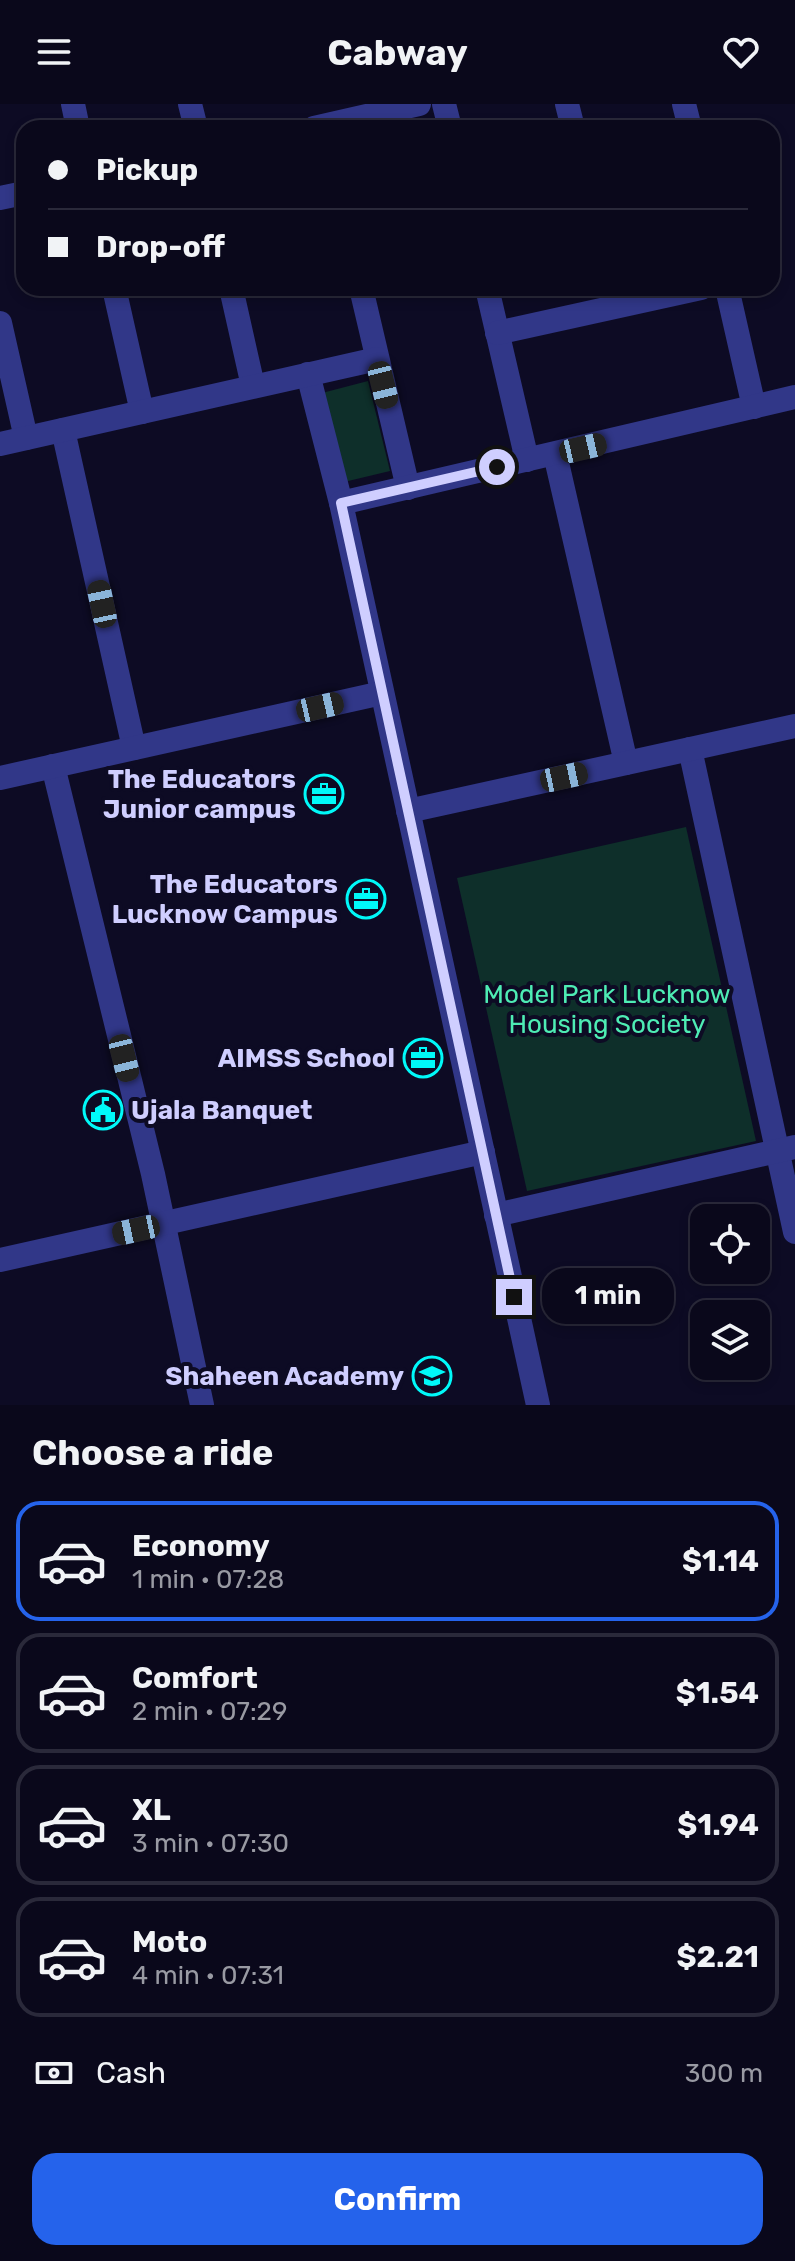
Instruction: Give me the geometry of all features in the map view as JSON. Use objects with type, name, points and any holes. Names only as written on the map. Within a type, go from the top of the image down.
[{"type":"street","points":[[327,120],[419,104]]},
{"type":"street","points":[[116,296],[142,412]]},
{"type":"street","points":[[233,296],[253,386]]},
{"type":"street","points":[[363,296],[408,488]]},
{"type":"street","points":[[489,296],[527,460]]},
{"type":"street","points":[[729,296],[754,407]]},
{"type":"street","points":[[497,333],[612,298]]},
{"type":"street","points":[[0,323],[26,438]]},
{"type":"street","points":[[0,444],[377,359]]},
{"type":"street","points":[[308,374],[341,503],[538,1405]]},
{"type":"street","points":[[341,503],[754,407],[794,403]]},
{"type":"street","points":[[63,430],[134,748]]},
{"type":"street","points":[[555,454],[626,763]]},
{"type":"street","points":[[0,778],[382,693]]},
{"type":"street","points":[[408,811],[795,726]]},
{"type":"street","points":[[690,749],[786,1149],[795,1232]]},
{"type":"street","points":[[53,766],[163,1224],[202,1405]]},
{"type":"street","points":[[496,1215],[786,1149]]},
{"type":"street","points":[[0,1260],[483,1152]]},
{"type":"green space","points":[[368,381],[390,471],[344,482],[322,393]]},
{"type":"green space","name":"Model Park Lucknow Housing Society","points":[[686,827],[756,1141],[527,1191],[457,878]]},
{"type":"place","name":"The Educators Junior campus","points":[[324,794]]},
{"type":"place","name":"The Educators Lucknow Campus","points":[[366,899]]},
{"type":"place","name":"AIMSS School","points":[[423,1058]]},
{"type":"place","name":"Ujala Banquet","points":[[103,1110]]},
{"type":"place","name":"Shaheen Academy","points":[[432,1376]]},
{"type":"route","points":[[497,467],[341,503],[514,1297]]}]
